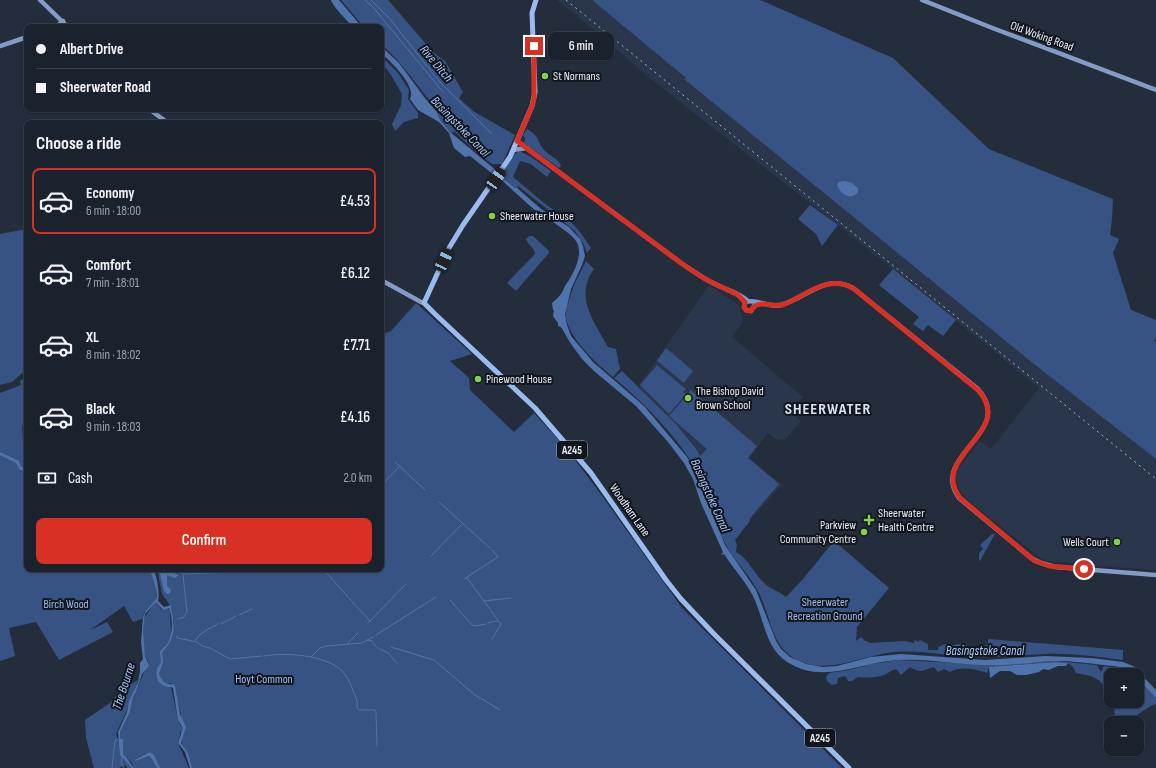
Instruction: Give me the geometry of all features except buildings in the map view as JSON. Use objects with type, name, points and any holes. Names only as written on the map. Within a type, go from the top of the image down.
[{"type":"main road","points":[[424,303],[449,248],[463,225],[501,171],[513,150],[530,113],[534,98],[534,46],[532,18],[536,0]]},
{"type":"main road","name":"Woodham Lane","points":[[424,303],[535,408],[591,473],[681,599],[714,634],[849,768]]},
{"type":"street","points":[[40,0],[66,24]]},
{"type":"street","name":"Old Woking Road","points":[[922,0],[1156,90]]},
{"type":"street","points":[[60,24],[63,21]]},
{"type":"street","points":[[0,46],[24,37]]},
{"type":"street","points":[[153,112],[164,120]]},
{"type":"street","points":[[517,141],[681,263],[705,279],[738,295],[750,303],[774,306],[782,305],[831,282],[842,283],[853,288],[978,390],[985,400],[988,412],[985,426],[960,458],[953,471],[953,486],[960,498],[1031,558],[1040,563],[1056,567],[1156,576]]},
{"type":"street","points":[[513,150],[527,148]]},
{"type":"street","name":"Woodham Lane","points":[[384,282],[424,303]]},
{"type":"shaded area","points":[[331,0],[339,0],[359,24],[350,24]]},
{"type":"shaded area","points":[[557,0],[592,0],[871,231],[1156,459],[1156,570],[1096,566],[1049,561],[1040,558],[964,497],[959,490],[956,477],[958,469],[980,441],[991,449],[1039,388],[838,225],[653,81]]},
{"type":"shaded area","name":"Basingstoke Canal","points":[[384,49],[399,63],[437,112],[440,120],[450,132],[541,209],[569,227],[580,239],[585,256],[571,289],[565,314],[571,336],[593,362],[644,406],[687,457],[698,477],[725,545],[756,590],[776,641],[781,649],[790,657],[806,664],[823,667],[837,666],[871,657],[901,654],[985,660],[1045,656],[1092,658],[1123,662],[1135,668],[1122,668],[1067,661],[978,665],[921,660],[898,660],[828,672],[814,672],[801,669],[787,662],[774,649],[769,641],[757,605],[750,591],[724,554],[721,555],[723,552],[701,503],[693,479],[684,463],[668,442],[636,406],[582,359],[561,327],[558,326],[558,323],[553,316],[554,310],[552,303],[562,293],[574,271],[579,253],[576,241],[565,230],[542,215],[540,211],[536,211],[497,176],[470,156],[465,157],[454,148],[449,133],[439,122],[418,110],[410,99],[410,87],[402,74],[384,56]]},
{"type":"shaded area","points":[[845,181],[852,183],[858,188],[858,192],[855,195],[849,196],[843,194],[838,188],[837,185],[839,182]]},
{"type":"shaded area","name":"The Bishop David Brown School","points":[[709,285],[739,305],[743,322],[732,337],[803,397],[790,412],[801,421],[785,440],[775,439],[768,433],[750,458],[782,485],[750,521],[709,473],[697,450],[676,424],[638,386]]},
{"type":"shaded area","points":[[0,452],[19,461],[21,467],[24,467],[24,470],[20,470],[16,463],[0,455]]},
{"type":"shaded area","points":[[150,572],[154,572],[158,589],[158,601],[164,607],[171,605],[173,621],[171,641],[162,653],[163,662],[159,674],[164,682],[175,686],[180,714],[186,727],[181,743],[188,753],[192,768],[190,768],[185,752],[178,743],[183,728],[178,720],[173,688],[162,685],[156,674],[161,662],[160,652],[170,639],[172,626],[169,608],[163,610],[156,602],[145,614],[143,631],[145,656],[149,666],[142,674],[133,697],[130,712],[120,732],[120,739],[123,739],[123,754],[134,768],[132,768],[120,755],[118,732],[127,712],[129,701],[138,682],[140,663],[143,659],[141,642],[143,617],[144,614],[156,599],[157,596]]},
{"type":"shaded area","points":[[160,572],[172,572],[179,575],[175,578],[167,575],[167,586],[171,590],[170,593],[167,594],[164,591]]},
{"type":"shaded area","points":[[1055,662],[1068,663],[1066,666],[1058,666],[1049,670],[1043,669],[1039,672],[1026,675],[1017,675],[1010,671],[1000,671],[990,678],[989,667]]},
{"type":"shaded area","name":"Basingstoke Canal","points":[[1144,677],[1156,690],[1156,698],[1144,685]]},
{"type":"shaded area","points":[[150,752],[154,755],[160,768],[157,768],[149,756],[136,761],[134,760]]},
{"type":"green space","points":[[341,0],[388,0],[434,53],[445,61],[463,92],[459,98],[473,111],[515,135],[502,164],[492,164],[476,152],[454,131],[453,133],[450,132],[440,120],[438,114],[439,112],[404,68],[384,47],[384,24],[361,24]]},
{"type":"green space","points":[[592,0],[760,0],[893,58],[989,149],[1113,199],[1110,235],[1119,239],[1113,253],[1131,310],[1156,320],[1156,338],[1154,341],[1156,342],[1156,459],[1034,364],[684,79],[686,78]]},
{"type":"green space","points":[[384,59],[398,73],[409,90],[408,99],[418,113],[418,118],[404,122],[395,131],[392,124],[401,105],[402,94],[384,66]]},
{"type":"green space","points":[[527,129],[534,134],[545,151],[558,161],[561,166],[559,168],[524,143],[525,138],[523,135]]},
{"type":"green space","points":[[519,151],[531,157],[551,171],[547,177],[531,164],[520,161],[513,177],[544,203],[573,224],[591,248],[587,253],[575,231],[518,186],[515,188],[501,177],[510,159]]},
{"type":"green space","points":[[810,205],[838,225],[822,246],[816,234],[798,219]]},
{"type":"green space","points":[[24,230],[24,372],[12,382],[0,385],[0,234]]},
{"type":"green space","points":[[529,236],[533,236],[548,250],[549,253],[516,291],[507,283],[535,254],[526,239]]},
{"type":"green space","points":[[586,261],[594,269],[588,279],[586,289],[587,306],[590,315],[608,347],[616,349],[620,369],[613,377],[582,347],[569,328],[566,318],[566,309],[574,285]]},
{"type":"green space","points":[[893,269],[956,320],[943,336],[928,325],[923,331],[913,324],[919,317],[879,285]]},
{"type":"green space","points":[[416,303],[472,354],[450,361],[469,378],[470,390],[514,432],[534,413],[567,449],[682,608],[842,768],[192,768],[182,743],[181,730],[178,743],[189,768],[160,768],[150,752],[135,759],[136,761],[149,756],[157,768],[134,768],[129,758],[132,768],[127,768],[125,765],[119,768],[94,768],[86,738],[85,720],[110,703],[121,690],[138,680],[116,734],[118,740],[120,740],[120,732],[130,712],[133,697],[148,662],[143,647],[143,627],[145,617],[154,604],[144,613],[142,619],[133,622],[124,606],[90,630],[107,622],[113,632],[59,660],[36,622],[9,628],[15,656],[0,661],[0,393],[21,385],[20,381],[24,378],[24,427],[22,426],[24,439],[24,572],[151,572],[156,585],[156,602],[162,610],[168,608],[170,611],[171,636],[174,625],[172,608],[162,594],[158,572],[384,572],[384,334],[391,331]],"holes":[[[168,683],[173,684],[181,714],[181,727],[171,687]]]},
{"type":"green space","points":[[666,348],[693,371],[684,383],[657,361]]},
{"type":"green space","points":[[657,365],[686,389],[683,392],[686,394],[669,414],[640,385]]},
{"type":"green space","name":"Sheerwater Recreation Ground","points":[[622,371],[676,424],[700,456],[707,449],[669,416],[691,390],[757,446],[748,458],[779,484],[751,517],[749,520],[750,521],[735,540],[737,545],[736,552],[741,555],[766,585],[786,597],[834,541],[889,588],[857,627],[856,641],[861,637],[870,643],[904,641],[914,643],[915,640],[918,642],[920,640],[928,644],[928,650],[938,650],[938,647],[945,644],[950,647],[950,645],[956,644],[967,645],[967,647],[985,647],[985,645],[988,645],[988,639],[1123,650],[1123,660],[1064,654],[984,657],[924,652],[894,652],[829,666],[808,664],[796,659],[787,653],[780,645],[775,636],[759,593],[725,543],[703,484],[686,453],[657,418],[614,378]]},
{"type":"green space","points":[[992,534],[995,534],[980,561],[979,553],[983,549],[980,545]]},
{"type":"green space","points":[[899,660],[1000,665],[1055,661],[1097,665],[1101,672],[1104,666],[1114,668],[1104,668],[1104,686],[1100,681],[1091,676],[1076,673],[1073,667],[1068,663],[1055,662],[989,667],[987,673],[973,669],[958,669],[950,672],[944,669],[938,672],[934,667],[920,671],[910,667],[901,675],[896,669],[881,676],[871,678],[858,677],[852,681],[848,681],[845,676],[838,678],[837,684],[832,685],[827,681],[826,677],[829,673],[849,670],[871,664]]},
{"type":"green space","points":[[1144,685],[1156,698],[1156,704],[1135,716],[1116,716],[1114,711],[1116,708],[1144,708]]},
{"type":"waterway","points":[[365,0],[372,6],[443,92]]},
{"type":"waterway","name":"Rive Ditch","points":[[371,0],[390,19],[438,80],[492,134]]},
{"type":"waterway","points":[[395,462],[425,490]]},
{"type":"waterway","points":[[384,483],[399,467]]},
{"type":"waterway","points":[[439,502],[490,548]]},
{"type":"waterway","points":[[431,556],[462,524]]},
{"type":"waterway","points":[[492,550],[498,557]]},
{"type":"waterway","points":[[464,579],[498,557]]},
{"type":"waterway","points":[[179,572],[183,574],[244,572]]},
{"type":"waterway","points":[[326,572],[348,597]]},
{"type":"waterway","points":[[178,619],[184,617],[187,612],[183,575]]},
{"type":"waterway","points":[[467,578],[490,609]]},
{"type":"waterway","points":[[368,623],[406,584]]},
{"type":"waterway","points":[[376,635],[436,597]]},
{"type":"waterway","points":[[349,598],[370,621]]},
{"type":"waterway","points":[[484,601],[511,598]]},
{"type":"waterway","points":[[450,600],[472,625],[475,626],[486,624]]},
{"type":"waterway","points":[[239,615],[252,609]]},
{"type":"waterway","points":[[491,611],[501,624],[492,639]]},
{"type":"waterway","points":[[221,624],[236,616]]},
{"type":"waterway","points":[[488,623],[498,621]]},
{"type":"waterway","points":[[195,641],[202,633],[218,624]]},
{"type":"waterway","points":[[347,644],[358,633]]},
{"type":"waterway","points":[[177,636],[177,638],[197,642],[202,646],[210,648],[230,659],[262,656]]},
{"type":"waterway","points":[[311,657],[320,648],[326,646],[362,643],[373,637]]},
{"type":"waterway","points":[[367,640],[372,641],[378,648],[388,653],[397,663]]},
{"type":"waterway","points":[[391,647],[434,660],[475,695],[500,710]]},
{"type":"waterway","points":[[264,656],[283,654],[304,656],[325,661],[341,670],[346,676],[357,700],[357,708],[359,710],[375,710],[376,712],[377,746]]},
{"type":"waterway","points":[[112,768],[115,741],[118,739]]},
{"type":"waterway","name":"The Bourne","points":[[122,758],[121,763],[124,768]]},
{"type":"railway","points":[[566,0],[1156,479]]},
{"type":"place","name":"St Normans","points":[[545,76]]},
{"type":"place","name":"Sheerwater House","points":[[492,216]]},
{"type":"place","name":"Pinewood House","points":[[478,379]]},
{"type":"place","name":"The Bishop David Brown School","points":[[688,398]]},
{"type":"place","name":"Sheerwater Health Centre","points":[[869,520]]},
{"type":"place","name":"Parkview Community Centre","points":[[864,532]]},
{"type":"place","name":"Wells Court","points":[[1117,542]]},
{"type":"district","name":"SHEERWATER","points":[[828,408]]},
{"type":"route","points":[[534,46],[534,98],[527,120],[517,141],[696,274],[738,295],[744,300],[744,307],[748,311],[751,311],[754,306],[761,304],[774,306],[782,305],[831,282],[846,284],[853,288],[978,390],[985,400],[988,412],[985,426],[956,463],[953,471],[953,486],[960,498],[1035,561],[1049,566],[1084,569]]},
{"type":"park label","name":"Birch Wood","points":[[66,604]]},
{"type":"park label","name":"Hoyt Common","points":[[264,679]]}]
